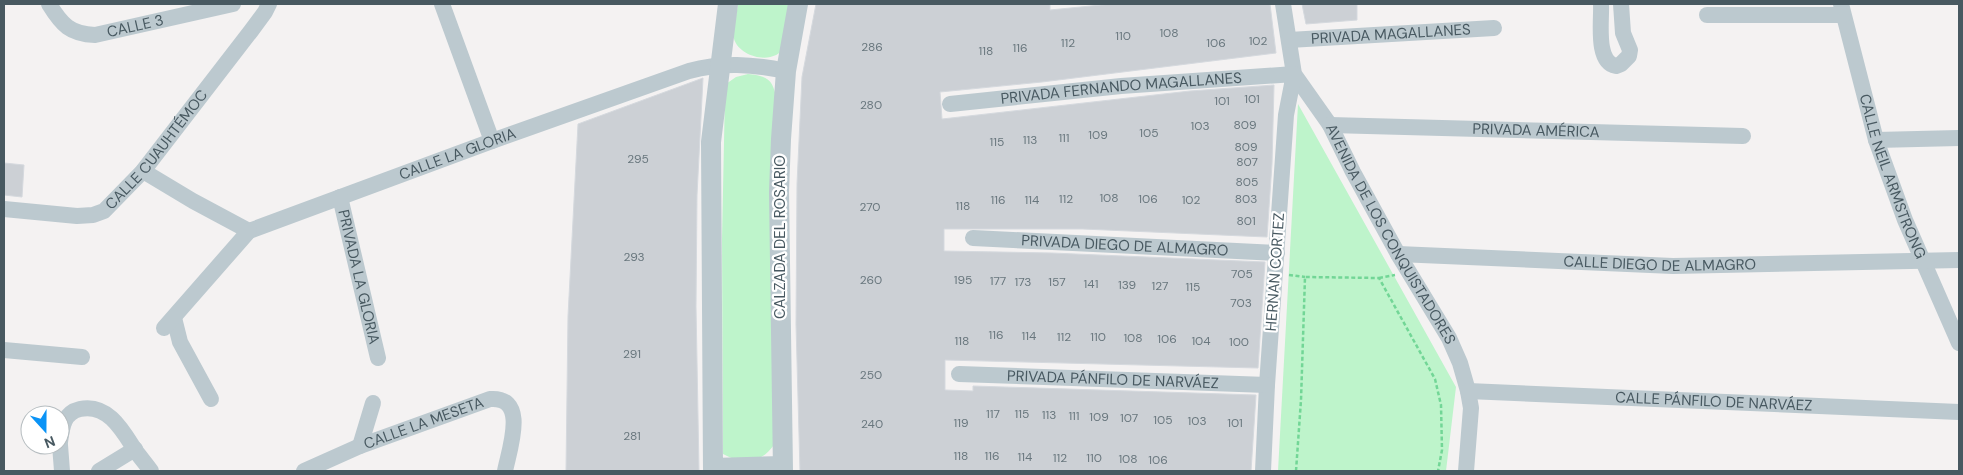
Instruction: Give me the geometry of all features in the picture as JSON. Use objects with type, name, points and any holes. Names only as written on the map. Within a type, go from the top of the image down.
[{"type":"street","name":"CALLE 3","points":[[49,4],[56,16],[69,29],[80,34],[96,35],[233,4]]},
{"type":"street","name":"CALLE CUAUHTÉMOC","points":[[4,209],[77,216],[93,215],[104,211],[114,204],[143,171],[251,31],[269,4]]},
{"type":"street","points":[[442,4],[492,141]]},
{"type":"street","points":[[728,4],[711,142],[713,469],[783,469]]},
{"type":"street","name":"CALZADA DEL ROSARIO","points":[[783,469],[779,192],[786,71],[798,4]]},
{"type":"street","name":"AVENIDA DE LOS CONQUISTADORES","points":[[1283,4],[1294,74],[1330,124],[1353,172],[1398,254],[1449,338],[1460,363],[1468,391],[1470,408],[1466,471]]},
{"type":"street","points":[[1601,4],[1602,52],[1608,62],[1616,66],[1629,56],[1630,50],[1623,33],[1622,4]]},
{"type":"street","points":[[1707,15],[1842,9]]},
{"type":"street","name":"CALLE NEIL ARMSTRONG","points":[[1842,9],[1876,140],[1923,262],[1958,337]]},
{"type":"street","name":"PRIVADA MAGALLANES","points":[[1289,40],[1494,28]]},
{"type":"street","name":"CALLE LA GLORIA","points":[[249,231],[675,75],[706,66],[722,64],[745,64],[786,71]]},
{"type":"street","name":"PRIVADA FERNANDO MAGALLANES","points":[[950,104],[1122,86],[1294,74]]},
{"type":"street","name":"HERNAN CORTEZ","points":[[1263,471],[1267,385],[1286,115],[1294,74]]},
{"type":"street","name":"PRIVADA AMÉRICA","points":[[1330,124],[1743,136]]},
{"type":"street","points":[[1876,140],[1959,138]]},
{"type":"street","points":[[143,171],[249,231],[169,323],[211,399]]},
{"type":"street","name":"PRIVADA LA GLORIA","points":[[340,197],[378,358]]},
{"type":"street","name":"PRIVADA DIEGO DE ALMAGRO","points":[[973,238],[1277,253]]},
{"type":"street","name":"CALLE DIEGO DE ALMAGRO","points":[[1398,254],[1673,266],[1959,260]]},
{"type":"street","points":[[4,350],[82,357]]},
{"type":"street","name":"PRIVADA PÁNFILO DE NARVÁEZ","points":[[958,374],[1267,385]]},
{"type":"street","name":"CALLE PÁNFILO DE NARVÁEZ","points":[[1468,391],[1959,412]]},
{"type":"street","name":"CALLE LA MESETA","points":[[304,471],[360,446],[490,399],[498,399],[509,406],[515,424],[506,471]]},
{"type":"street","points":[[360,446],[373,403]]},
{"type":"street","points":[[70,413],[84,408],[108,415],[126,434],[134,449],[151,471]]},
{"type":"street","points":[[99,471],[134,449]]},
{"type":"street","points":[[61,455],[62,471]]},
{"type":"path","points":[[1296,471],[1301,400],[1305,277],[1379,278],[1435,378],[1441,405],[1442,450],[1438,471]]},
{"type":"green space","points":[[738,4],[791,4],[787,38],[785,46],[780,52],[766,58],[758,57],[750,55],[738,46],[734,39],[734,26]]},
{"type":"green space","points":[[748,74],[766,78],[772,84],[777,101],[774,445],[763,456],[751,461],[744,461],[730,458],[723,454],[722,239],[726,84],[736,77]]},
{"type":"green space","points":[[1298,104],[1456,387],[1446,471],[1278,471]]},
{"type":"building","points":[[816,4],[1050,4],[1050,10],[1111,4],[1270,4],[1276,53],[1042,82],[940,92],[942,119],[1190,91],[1274,85],[1272,164],[1267,237],[1083,229],[944,229],[944,251],[1052,253],[1265,262],[1258,368],[945,360],[945,390],[973,391],[973,386],[1256,395],[1251,471],[800,471],[796,324],[797,184],[802,77]]},
{"type":"building","points":[[1302,4],[1357,4],[1357,20],[1306,24]]},
{"type":"building","points":[[703,78],[697,195],[696,307],[699,471],[566,471],[568,316],[578,124]]},
{"type":"building","points":[[4,163],[24,165],[22,197],[4,195]]}]
